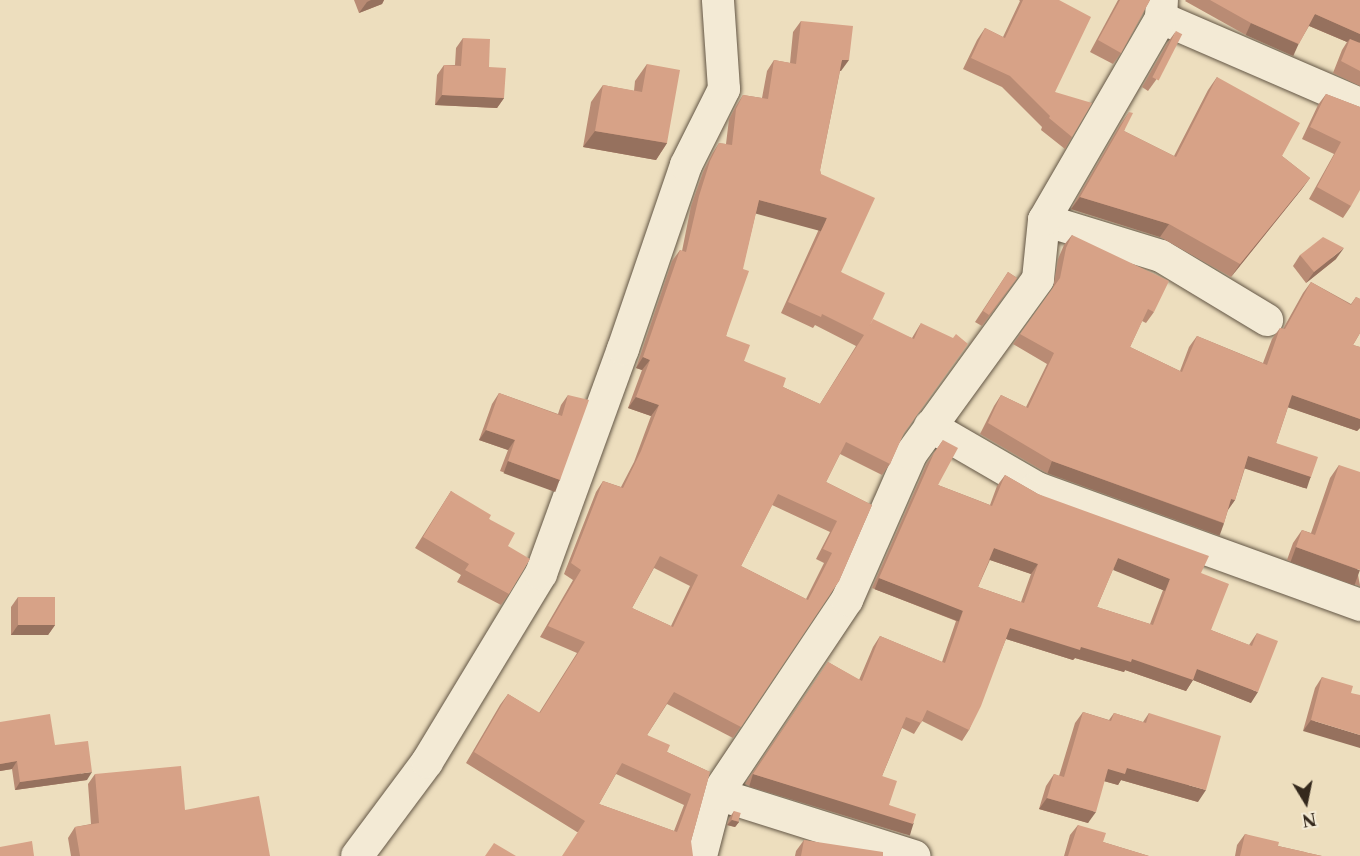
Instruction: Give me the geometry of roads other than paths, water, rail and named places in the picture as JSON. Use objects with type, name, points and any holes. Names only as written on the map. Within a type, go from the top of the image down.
[{"type":"street","points":[[357,856],[427,762],[540,574],[623,349],[686,165],[724,89],[718,0]]},
{"type":"street","points":[[701,856],[717,794],[848,600],[911,454],[1038,279],[1044,220],[1161,9],[1360,104]]},
{"type":"street","points":[[1044,220],[1161,256],[1267,320]]},
{"type":"street","points":[[930,426],[1037,488],[1360,605]]},
{"type":"street","points":[[717,794],[914,856]]}]
